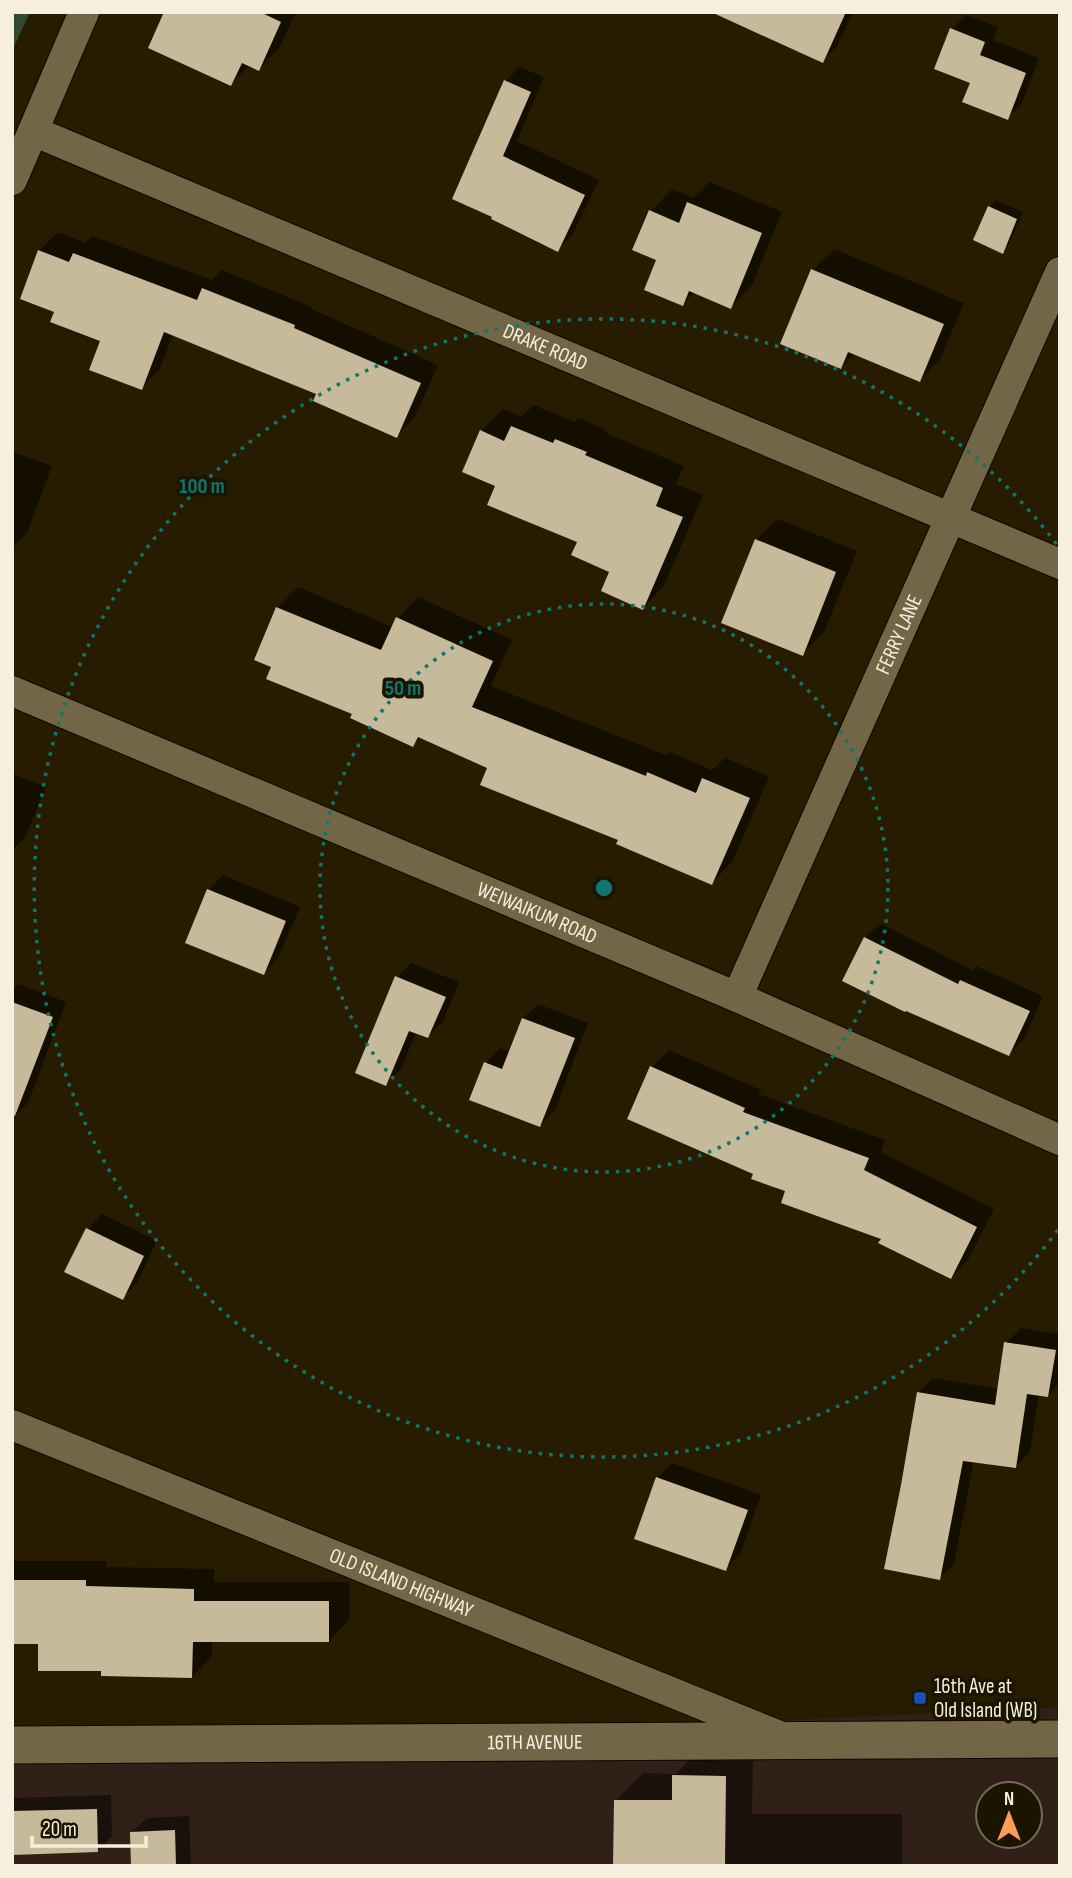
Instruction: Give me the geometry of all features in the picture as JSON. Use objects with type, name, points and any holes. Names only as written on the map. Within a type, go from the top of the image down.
[{"type":"street","points":[[12,180],[84,12]]},
{"type":"street","name":"DRAKE ROAD","points":[[33,131],[1060,564]]},
{"type":"street","name":"FERRY LANE","points":[[737,997],[1060,271]]},
{"type":"street","name":"WEIWAIKUM ROAD","points":[[12,691],[737,997],[1060,1140]]},
{"type":"street","name":"OLD ISLAND HIGHWAY","points":[[12,1425],[792,1741]]},
{"type":"street","name":"16TH AVENUE","points":[[12,1745],[1060,1739]]},
{"type":"shaded area","points":[[1060,1707],[1060,1866],[12,1866],[12,1758]]},
{"type":"green space","points":[[12,12],[30,12],[12,51]]},
{"type":"building","points":[[164,12],[260,12],[281,22],[259,71],[242,63],[231,86],[148,48]]},
{"type":"building","points":[[711,12],[846,12],[823,63]]},
{"type":"building","points":[[950,28],[985,42],[980,55],[1026,73],[1008,120],[962,102],[970,83],[934,69]]},
{"type":"building","points":[[504,80],[531,92],[503,156],[585,195],[558,252],[452,199]]},
{"type":"building","points":[[687,202],[762,233],[731,309],[689,291],[683,306],[644,290],[656,260],[632,250],[649,210],[679,223]]},
{"type":"building","points":[[988,206],[1017,219],[1003,254],[973,240]]},
{"type":"building","points":[[38,250],[69,262],[73,253],[197,300],[202,288],[295,325],[294,328],[421,383],[397,438],[313,401],[316,394],[164,332],[142,390],[89,370],[100,341],[50,322],[54,312],[20,299]]},
{"type":"building","points":[[811,269],[944,324],[920,382],[848,352],[841,369],[780,344]]},
{"type":"building","points":[[511,426],[553,443],[555,439],[587,452],[585,455],[663,488],[656,506],[683,517],[643,610],[601,591],[609,572],[571,555],[577,542],[487,505],[495,486],[462,472],[480,430],[504,441]]},
{"type":"building","points":[[755,539],[836,572],[803,656],[721,623]]},
{"type":"building","points":[[276,607],[381,650],[396,617],[493,661],[472,707],[696,793],[702,778],[750,798],[712,885],[616,844],[618,840],[480,785],[487,768],[418,737],[413,747],[350,718],[352,714],[266,679],[271,667],[254,660]]},
{"type":"building","points":[[207,889],[286,921],[264,975],[185,943]]},
{"type":"building","points":[[864,937],[958,984],[960,980],[1030,1011],[1009,1056],[905,1012],[842,981]]},
{"type":"building","points":[[395,976],[446,997],[428,1038],[409,1031],[386,1086],[355,1073]]},
{"type":"building","points":[[12,1002],[53,1017],[15,1116],[12,1115]]},
{"type":"building","points":[[522,1018],[575,1038],[540,1127],[469,1100],[484,1062],[502,1069]]},
{"type":"building","points":[[650,1066],[745,1108],[743,1112],[869,1158],[864,1170],[977,1227],[951,1279],[878,1243],[881,1239],[781,1203],[785,1191],[751,1179],[753,1174],[627,1119]]},
{"type":"building","points":[[86,1228],[144,1256],[123,1300],[64,1272]]},
{"type":"building","points":[[1004,1342],[1056,1350],[1048,1397],[1027,1394],[1016,1468],[963,1461],[940,1580],[884,1569],[917,1392],[995,1405]]},
{"type":"building","points":[[656,1477],[748,1510],[726,1571],[634,1539]]},
{"type":"building","points":[[12,1580],[86,1580],[86,1586],[194,1589],[194,1601],[329,1601],[329,1642],[193,1642],[192,1678],[101,1676],[101,1671],[38,1671],[38,1644],[12,1644]]},
{"type":"building","points":[[672,1775],[726,1776],[725,1866],[613,1866],[614,1800],[672,1800]]},
{"type":"building","points":[[97,1809],[98,1852],[12,1855],[12,1811]]},
{"type":"building","points":[[175,1830],[176,1866],[131,1866],[130,1832]]},
{"type":"place","name":"16th Ave at Old Island (WB)","points":[[920,1698]]}]
